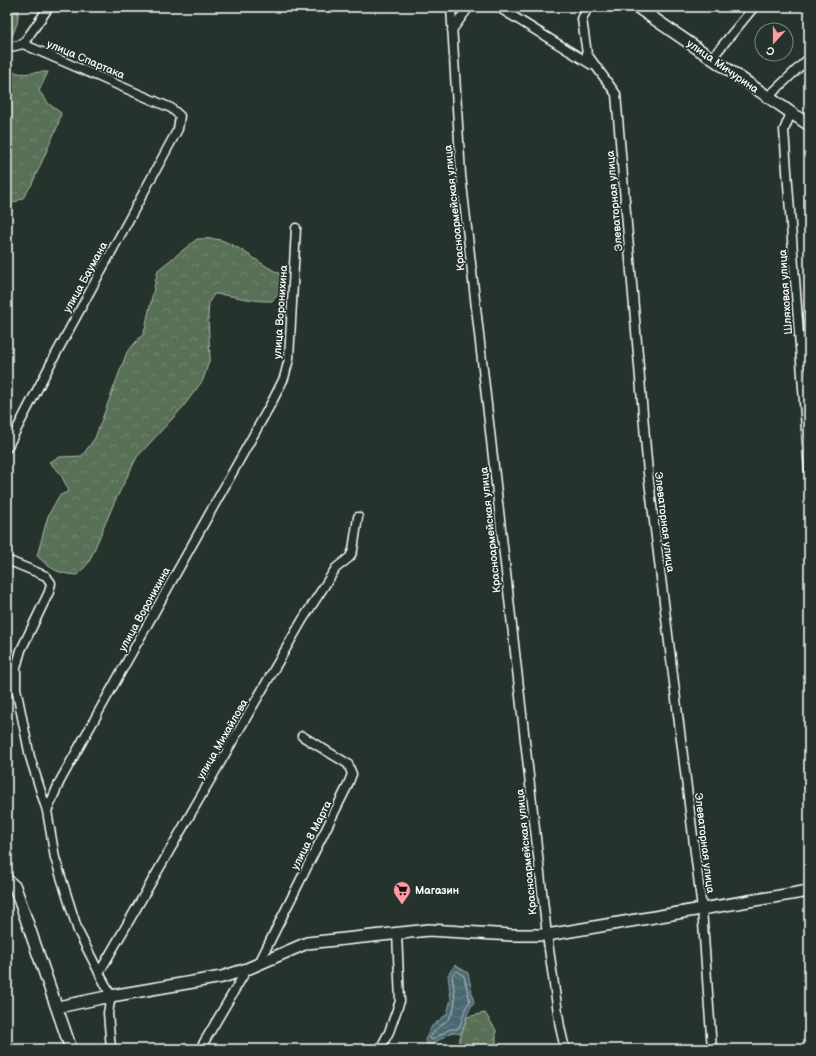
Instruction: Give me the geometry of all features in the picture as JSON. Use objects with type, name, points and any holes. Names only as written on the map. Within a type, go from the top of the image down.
[{"type":"street","points":[[7,48],[23,44],[49,7]]},
{"type":"street","name":"Красноармейская улица","points":[[451,7],[460,175],[547,935],[560,1027],[565,1049]]},
{"type":"street","points":[[452,30],[469,7]]},
{"type":"street","points":[[498,7],[596,68]]},
{"type":"street","name":"Элеваторная улица","points":[[588,7],[582,19],[587,54],[616,94],[648,473],[702,909],[712,1049]]},
{"type":"street","name":"улица Мичурина","points":[[637,7],[809,125]]},
{"type":"street","points":[[712,58],[754,7]]},
{"type":"street","name":"улица Спартака","points":[[23,44],[171,108],[180,116]]},
{"type":"street","points":[[768,97],[809,58]]},
{"type":"street","name":"Шляховая улица","points":[[791,113],[784,130],[809,470]]},
{"type":"street","name":"улица Баумана","points":[[7,448],[50,365],[178,129],[180,116]]},
{"type":"street","name":"улица Воронихина","points":[[47,812],[60,781],[284,378],[289,359],[296,228]]},
{"type":"street","name":"улица Михайлова","points":[[100,973],[303,619],[336,568],[350,557],[353,550],[358,517]]},
{"type":"street","points":[[7,560],[46,576],[51,583],[49,592],[21,650],[16,668],[16,688],[30,757],[47,812],[55,858],[78,931],[111,996],[108,1013],[111,1049]]},
{"type":"street","name":"улица 8 Марта","points":[[259,963],[347,787],[352,774],[348,764],[302,736]]},
{"type":"street","points":[[11,884],[58,1007],[71,1049]]},
{"type":"street","points":[[58,1007],[111,996],[222,978],[307,943],[429,930],[512,935],[547,935],[809,891]]},
{"type":"street","points":[[380,1049],[389,1032],[400,1001],[397,933]]},
{"type":"street","points":[[200,1049],[247,969]]},
{"type":"green space","points":[[7,7],[19,7],[17,24],[11,39],[7,40]]},
{"type":"green space","points":[[7,68],[17,73],[48,72],[39,91],[49,104],[61,113],[58,125],[32,184],[23,198],[7,206]]},
{"type":"green space","points":[[197,239],[218,239],[229,243],[267,267],[283,275],[281,290],[272,301],[214,294],[209,302],[208,316],[210,358],[203,380],[183,407],[137,457],[114,503],[89,562],[78,575],[60,572],[47,565],[37,556],[48,516],[59,496],[69,491],[60,473],[49,462],[60,457],[82,456],[95,438],[127,352],[144,333],[158,270]]},
{"type":"green space","points":[[485,1013],[496,1030],[496,1049],[456,1049],[467,1017]]},
{"type":"water","points":[[455,965],[468,973],[474,1003],[469,1010],[460,1034],[452,1032],[429,1046],[425,1040],[432,1026],[447,1014],[451,999],[448,975]]},
{"type":"place","name":"Магазин","points":[[402,905]]}]
